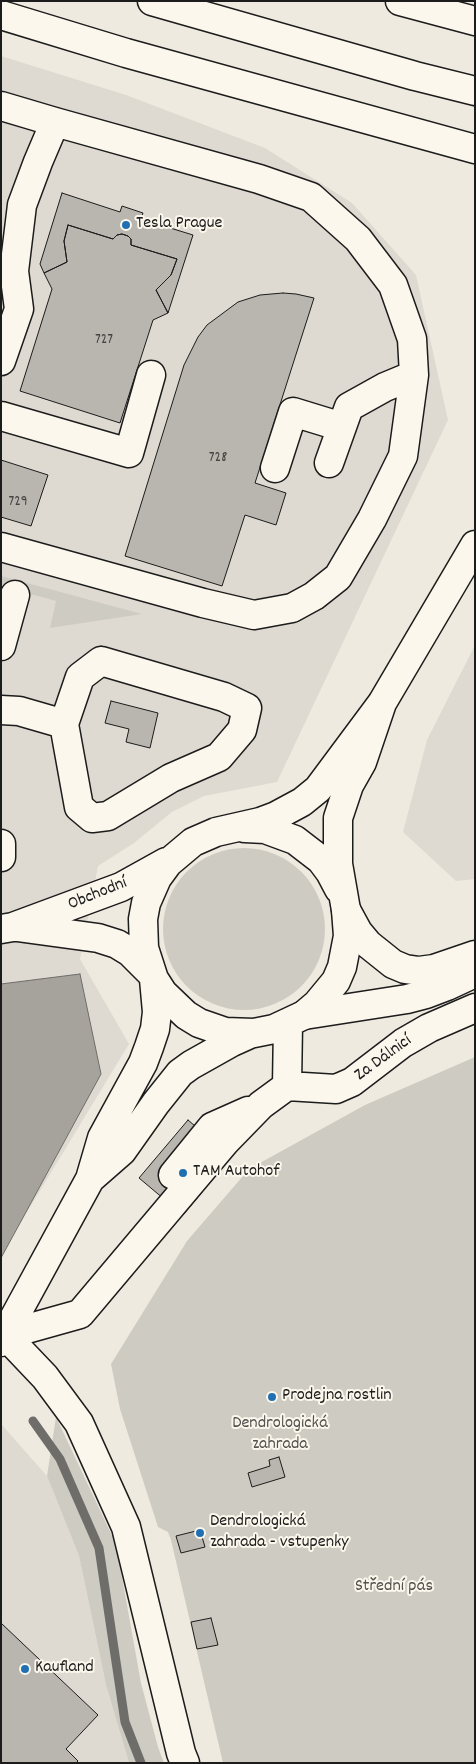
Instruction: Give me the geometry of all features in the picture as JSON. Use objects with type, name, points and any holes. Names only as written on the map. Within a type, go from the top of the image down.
[{"type":"main road","points":[[152,1],[415,76],[475,90]]},
{"type":"main road","points":[[400,1],[475,21]]},
{"type":"main road","points":[[1,15],[126,53],[475,149]]},
{"type":"main road","points":[[1,106],[259,179],[311,197],[358,239],[393,285],[412,338],[414,375],[403,456],[372,519],[338,577],[314,596],[292,608],[254,615],[1,548]]},
{"type":"main road","points":[[1,361],[19,309],[14,271],[22,205],[55,122]]},
{"type":"main road","points":[[1,416],[128,453],[151,375]]},
{"type":"main road","points":[[329,463],[348,407],[385,387],[414,375]]},
{"type":"main road","points":[[275,468],[293,412],[342,427]]},
{"type":"main road","points":[[3,1339],[90,1179],[102,1138],[143,1063],[149,1047],[155,1029],[157,1012],[153,976],[144,948],[142,932],[146,903],[157,878],[178,852],[204,836],[276,816],[302,802],[318,789],[382,703],[475,544]]},
{"type":"main road","points":[[1,646],[15,596]]},
{"type":"main road","points":[[100,661],[224,697],[247,708],[242,730],[219,757],[171,778],[108,816],[92,818],[79,806],[64,724],[80,677],[100,661]]},
{"type":"main road","points":[[90,1179],[122,1151],[180,1073],[232,1042],[254,1033],[274,1029],[296,1019],[318,1004],[336,980],[342,966],[348,936],[338,864],[338,818],[348,785],[362,762],[382,703]]},
{"type":"main road","points":[[1,710],[19,711],[64,724]]},
{"type":"main road","points":[[234,828],[265,829],[295,840],[321,860],[330,872],[358,932],[368,944],[393,964],[405,969],[419,971],[434,969],[475,955]]},
{"type":"main road","points":[[1,844],[1,858]]},
{"type":"main road","name":"Obchodní","points":[[7,928],[121,887],[160,866],[178,852]]},
{"type":"main road","name":"Obchodní","points":[[7,928],[98,938],[117,944],[130,952],[153,976]]},
{"type":"main road","points":[[296,1019],[407,999],[433,992],[475,973]]},
{"type":"main road","points":[[153,976],[163,993],[175,1005],[199,1023],[225,1032],[254,1033]]},
{"type":"main road","name":"Za Dálnicí","points":[[287,1086],[336,1089],[352,1082],[403,1043],[429,1028],[475,1008]]},
{"type":"main road","points":[[3,1339],[80,1314],[104,1288],[225,1142],[261,1105],[287,1086],[296,1019]]},
{"type":"main road","points":[[3,1339],[45,1377],[79,1423],[126,1527],[176,1734],[185,1763]]},
{"type":"shaded area","points":[[1,56],[126,95],[265,148],[352,203],[416,275],[448,420],[277,782],[204,796],[172,812],[134,843],[98,866],[80,959],[129,1044],[1,1255]]},
{"type":"shaded area","points":[[475,645],[475,879],[456,881],[403,832],[427,740]]},
{"type":"shaded area","points":[[80,974],[101,1074],[1,1258],[1,984]]},
{"type":"shaded area","points":[[2,1425],[47,1476],[79,1556],[106,1685],[129,1763],[1,1763]]},
{"type":"green space","points":[[1,576],[142,614],[50,628],[56,601],[1,586]]},
{"type":"green space","points":[[252,848],[268,851],[282,857],[302,871],[312,884],[322,905],[325,929],[322,953],[312,974],[302,987],[289,997],[268,1007],[236,1010],[220,1007],[206,1001],[192,992],[181,981],[166,953],[163,921],[166,905],[172,891],[181,877],[192,866],[220,851]]},
{"type":"green space","name":"Dendrologická zahrada","points":[[475,1057],[475,1763],[223,1763],[171,1540],[168,1532],[158,1527],[120,1409],[111,1364],[187,1241],[249,1169],[365,1105]]},
{"type":"green space","points":[[56,1417],[116,1544],[141,1683],[164,1763],[129,1763],[106,1685],[79,1556],[47,1476]]},
{"type":"building","points":[[62,193],[120,212],[122,206],[143,213],[141,219],[193,235],[168,313],[156,290],[171,275],[177,259],[131,245],[131,239],[122,234],[117,235],[113,239],[68,225],[64,241],[67,262],[44,273],[40,264]]},
{"type":"building","points":[[68,225],[113,239],[117,235],[122,234],[131,239],[131,245],[177,259],[171,275],[156,290],[168,313],[153,320],[120,423],[20,391],[52,289],[44,273],[67,262],[64,241]]},
{"type":"building","points":[[283,293],[314,298],[255,483],[286,493],[276,525],[245,515],[222,586],[125,556],[184,365],[198,337],[207,325],[238,302],[260,295]]},
{"type":"building","points":[[1,460],[48,475],[31,526],[1,517]]},
{"type":"building","points":[[111,701],[158,713],[150,748],[126,742],[129,729],[105,723]]},
{"type":"building","points":[[188,1120],[231,1157],[183,1215],[139,1178]]},
{"type":"building","points":[[279,1457],[285,1477],[252,1487],[248,1473],[270,1466],[269,1460]]},
{"type":"building","points":[[200,1530],[205,1547],[181,1553],[176,1536]]},
{"type":"building","points":[[211,1618],[218,1645],[197,1649],[191,1622]]},
{"type":"building","name":"Kaufland","points":[[1,1623],[98,1715],[66,1749],[78,1761],[76,1763],[1,1763]]},
{"type":"waterway","points":[[33,1421],[60,1459],[99,1548],[125,1722],[141,1763]]},
{"type":"place","name":"Tesla Prague","points":[[126,225]]},
{"type":"place","name":"TAM Autohof","points":[[183,1173]]},
{"type":"place","name":"Prodejna rostlin","points":[[272,1397]]},
{"type":"place","name":"Dendrologická zahrada - vstupenky","points":[[200,1533]]},
{"type":"place","name":"Kaufland","points":[[25,1669]]},
{"type":"park label","name":"Střední pás","points":[[394,1588]]}]
